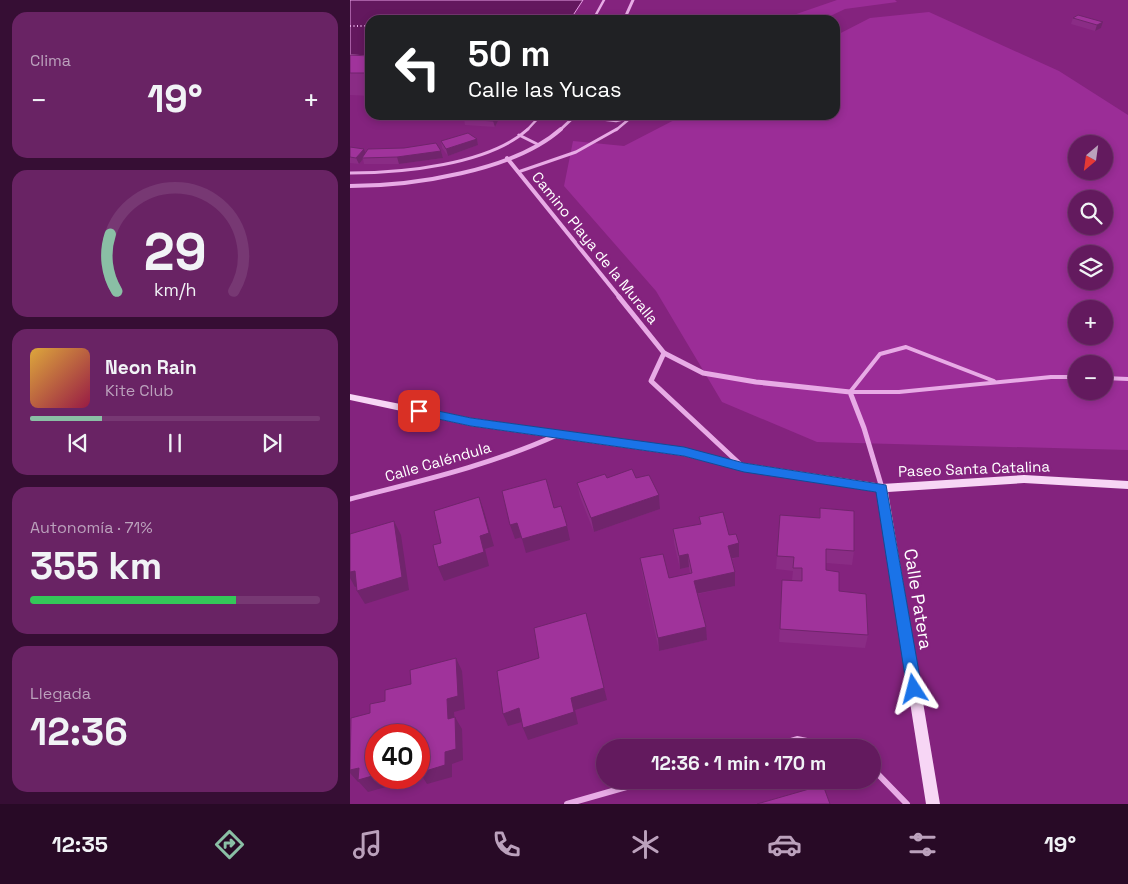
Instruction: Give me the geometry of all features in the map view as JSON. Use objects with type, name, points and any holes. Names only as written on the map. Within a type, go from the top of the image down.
[{"type":"street","points":[[626,15],[633,0]]},
{"type":"street","points":[[350,186],[391,186],[420,183],[478,169],[545,140],[570,120]]},
{"type":"street","name":"Camino Playa de la Muralla","points":[[506,158],[664,353],[703,372],[756,382],[850,392]]},
{"type":"street","points":[[664,353],[652,381],[744,467]]},
{"type":"street","points":[[850,392],[864,428],[882,488]]},
{"type":"street","name":"Paseo Santa Catalina","points":[[350,397],[471,422],[684,452],[744,467],[882,488],[1024,479],[1128,485]]},
{"type":"street","name":"Calle Caléndula","points":[[350,499],[533,447],[560,434]]},
{"type":"street","name":"Calle Patera","points":[[882,488],[933,804]]},
{"type":"street","points":[[881,777],[907,804]]},
{"type":"street","points":[[567,804],[620,789]]},
{"type":"lane","points":[[596,15],[604,0]]},
{"type":"lane","points":[[350,173],[387,173],[454,162],[479,154],[519,135],[538,120]]},
{"type":"lane","points":[[604,120],[628,120]]},
{"type":"lane","points":[[518,172],[565,156],[618,129],[628,120]]},
{"type":"lane","points":[[519,135],[537,144]]},
{"type":"lane","name":"Camino Playa de la Muralla","points":[[850,392],[880,354],[906,347],[995,382]]},
{"type":"lane","name":"Camino Playa de la Muralla","points":[[850,392],[899,392],[1051,377],[1068,378]]},
{"type":"lane","points":[[1113,378],[1128,379]]},
{"type":"path","points":[[350,26],[365,26]]},
{"type":"shaded area","points":[[350,0],[583,0],[573,15],[365,15],[365,56],[350,55]]},
{"type":"shaded area","points":[[837,0],[895,0],[897,2],[845,9],[832,15],[794,15]]},
{"type":"shaded area","points":[[929,12],[1059,71],[1128,115],[1128,450],[817,442],[722,402],[656,291],[564,186],[573,141],[624,146],[674,120],[840,120],[840,33],[870,18]]},
{"type":"building","points":[[1078,15],[1103,22],[1097,25],[1073,18]]},
{"type":"building","points":[[350,55],[365,56],[365,73],[350,73]]},
{"type":"building","points":[[468,133],[477,139],[446,149],[441,141]]},
{"type":"building","points":[[436,143],[441,151],[397,157],[362,158],[368,149],[404,148]]},
{"type":"building","points":[[350,147],[364,149],[356,158],[350,157]]},
{"type":"building","points":[[632,469],[636,478],[649,475],[659,495],[591,518],[577,483],[605,474],[607,478]]},
{"type":"building","points":[[546,479],[554,508],[561,506],[567,526],[522,539],[517,523],[510,525],[502,491]]},
{"type":"building","points":[[479,497],[489,533],[480,536],[484,552],[438,567],[433,545],[441,543],[434,511]]},
{"type":"building","points":[[820,508],[854,511],[854,551],[826,549],[826,570],[839,572],[839,591],[866,594],[868,635],[780,629],[782,580],[802,581],[802,568],[793,568],[794,557],[777,556],[780,515],[820,518]]},
{"type":"building","points":[[723,512],[729,535],[736,534],[739,543],[728,546],[735,572],[694,581],[706,627],[658,638],[640,558],[663,554],[669,578],[692,573],[688,554],[679,556],[673,529],[701,524],[699,517]]},
{"type":"building","points":[[394,521],[402,577],[357,591],[355,571],[350,572],[350,534]]},
{"type":"building","points":[[586,613],[604,688],[571,698],[574,712],[523,728],[519,708],[503,714],[497,671],[539,658],[534,628]]},
{"type":"building","points":[[456,658],[458,696],[447,699],[448,719],[455,717],[456,749],[445,752],[445,765],[430,770],[430,724],[365,724],[365,778],[358,780],[359,768],[350,770],[351,718],[370,713],[370,704],[385,701],[385,690],[411,684],[410,670]]},
{"type":"building","points":[[809,789],[824,789],[830,804],[757,804]]},
{"type":"route","points":[[419,411],[471,422],[684,452],[744,467],[882,488],[914,689]]}]
